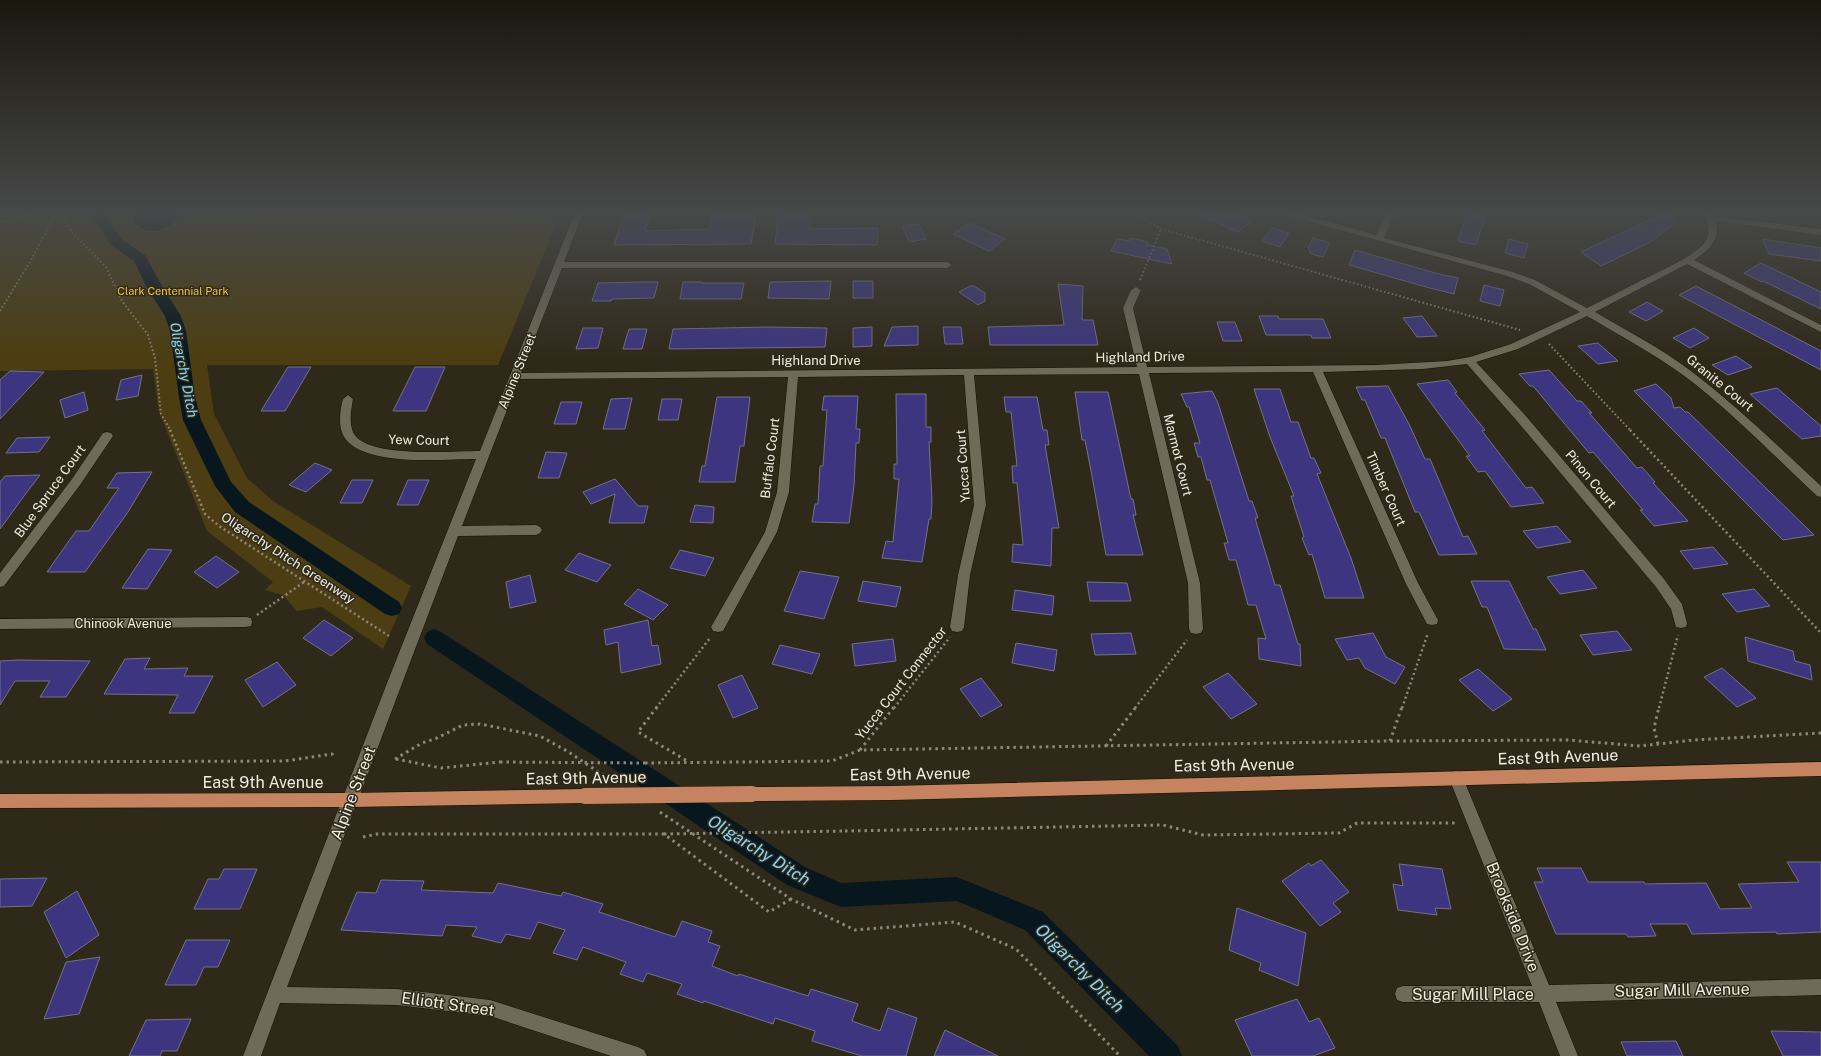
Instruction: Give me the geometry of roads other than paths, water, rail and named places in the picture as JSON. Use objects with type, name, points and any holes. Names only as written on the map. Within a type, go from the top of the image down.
[{"type":"main road","name":"East 9th Avenue","points":[[0,801],[350,800],[892,793],[1821,769]]},
{"type":"street","name":"Alpine Street","points":[[252,1056],[454,531],[561,259]]},
{"type":"street","name":"Granite Court","points":[[1455,259],[1510,274],[1532,282],[1588,311],[1665,358],[1687,373],[1730,408],[1821,493]]},
{"type":"street","points":[[1686,260],[1821,329]]},
{"type":"street","name":"Highland Drive","points":[[515,376],[793,375],[1317,369],[1376,368],[1469,360],[1510,348],[1558,328],[1686,260]]},
{"type":"street","points":[[559,265],[947,265]]},
{"type":"street","name":"Marmot Court","points":[[1136,290],[1128,308],[1194,583],[1196,629]]},
{"type":"street","name":"Pinon Court","points":[[1469,360],[1522,418],[1660,583],[1677,608],[1681,623]]},
{"type":"street","name":"Timber Court","points":[[1317,369],[1412,584],[1432,620]]},
{"type":"street","name":"Yucca Court","points":[[957,627],[964,575],[980,505],[969,373]]},
{"type":"street","name":"Buffalo Court","points":[[718,627],[771,532],[783,492],[793,375]]},
{"type":"street","name":"Yew Court","points":[[348,399],[345,415],[348,434],[357,444],[371,451],[389,455],[484,455]]},
{"type":"street","name":"Blue Spruce Court","points":[[0,582],[76,482],[107,436]]},
{"type":"street","points":[[454,531],[536,530]]},
{"type":"street","name":"Chinook Avenue","points":[[0,624],[246,622]]},
{"type":"street","name":"Brookside Drive","points":[[1456,778],[1569,1056]]},
{"type":"street","name":"Sugar Mill Avenue","points":[[1544,994],[1821,987]]},
{"type":"street","name":"Sugar Mill Place","points":[[1403,994],[1544,994]]},
{"type":"street","name":"Elliott Street","points":[[276,995],[397,997],[490,1008],[638,1056]]},
{"type":"waterway","name":"Oligarchy Ditch","points":[[141,259],[155,288],[173,316],[178,331],[187,397],[192,420],[224,486],[242,507],[392,608]]},
{"type":"waterway","name":"Oligarchy Ditch","points":[[434,638],[796,876],[841,895],[957,889],[1034,921],[1168,1056]]},
{"type":"park label","name":"Clark Centennial Park","points":[[173,291]]}]
